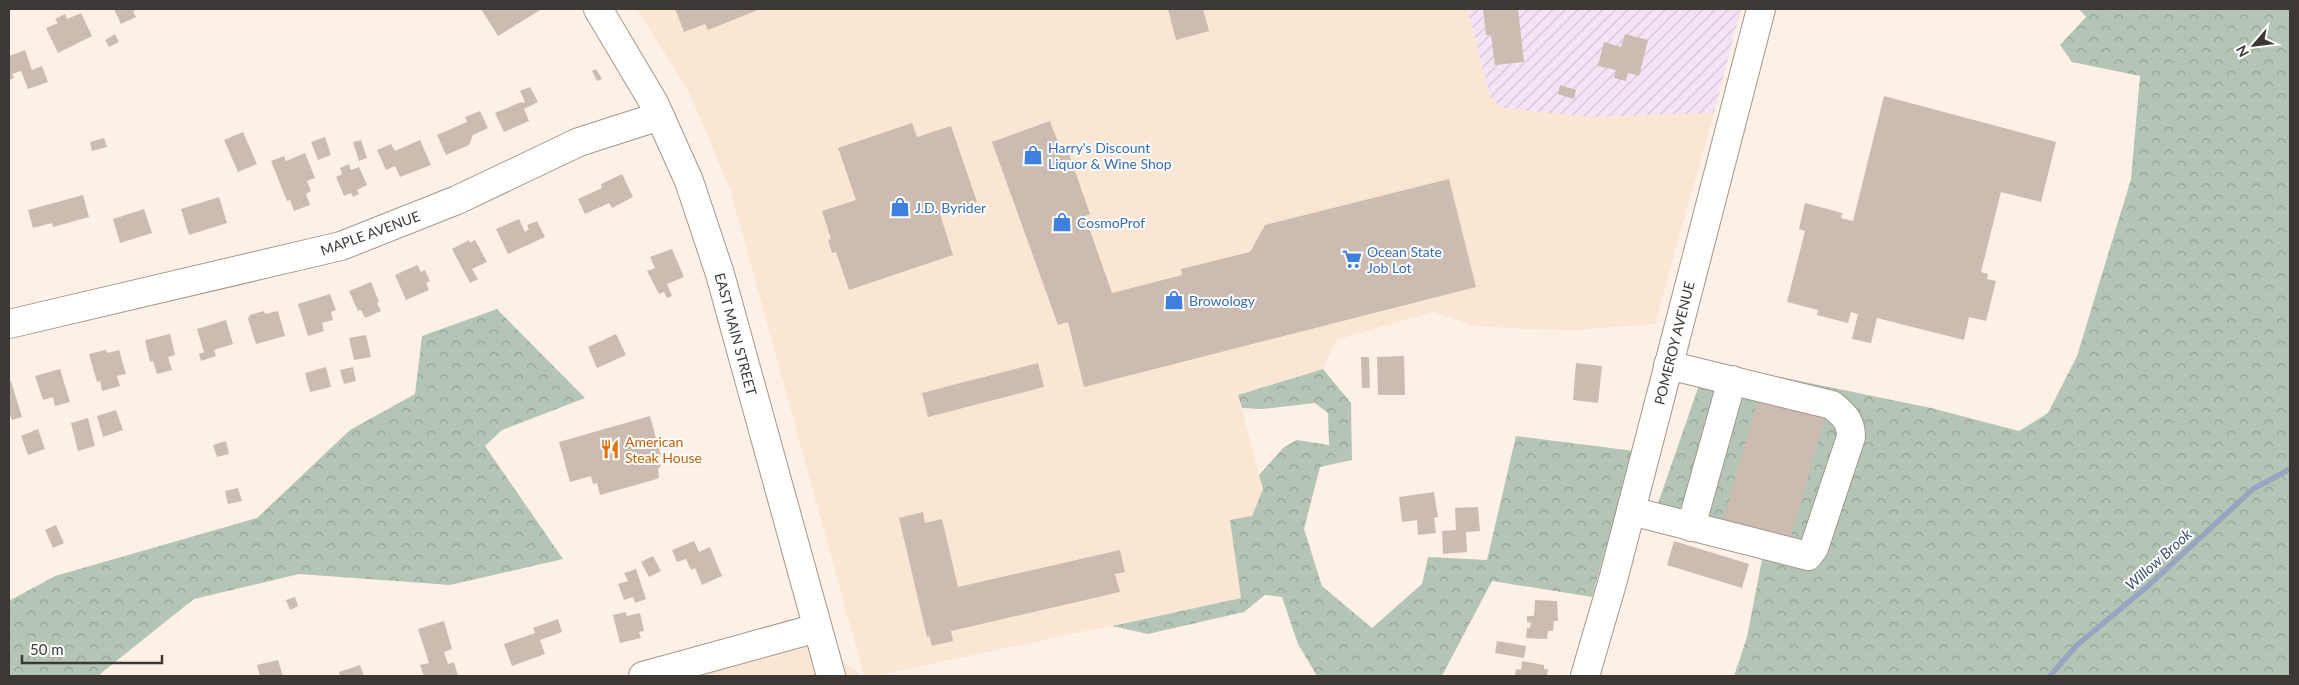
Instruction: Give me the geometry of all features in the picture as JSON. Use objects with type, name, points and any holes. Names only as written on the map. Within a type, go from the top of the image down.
[{"type":"main road","name":"EAST MAIN STREET","points":[[598,9],[638,74],[690,181],[720,274],[831,676]]},
{"type":"main road","name":"POMEROY AVENUE","points":[[1585,676],[1631,511],[1761,9]]},
{"type":"main road","name":"MAPLE AVENUE","points":[[9,324],[341,246],[458,200],[579,142],[660,116]]},
{"type":"main road","points":[[1631,511],[1808,556],[1814,548],[1851,437],[1851,425],[1846,416],[1832,405],[1668,365]]},
{"type":"main road","points":[[1691,527],[1732,380]]},
{"type":"main road","points":[[643,676],[818,628]]},
{"type":"shaded area","points":[[637,9],[1468,9],[1490,97],[1590,117],[1714,113],[1655,324],[1576,330],[1527,329],[1474,326],[1433,312],[1336,340],[1323,369],[1238,395],[1263,489],[1252,516],[1230,521],[1241,598],[875,676],[864,676],[730,189],[689,92]]},
{"type":"shaded area","points":[[1468,9],[1741,9],[1714,113],[1590,117],[1502,108],[1490,97]]},
{"type":"shaded area","points":[[786,616],[862,676],[651,676],[778,628]]},
{"type":"green space","points":[[2079,9],[2290,9],[2290,676],[1734,676],[1747,637],[1764,549],[1656,509],[1707,362],[1931,408],[2019,431],[2048,413],[2077,356],[2131,179],[2140,76],[2072,62],[2060,45],[2086,17]]},
{"type":"green space","points":[[497,309],[585,398],[502,430],[485,446],[563,559],[450,585],[299,574],[194,599],[100,674],[101,676],[9,676],[9,601],[55,576],[257,518],[350,430],[415,394],[422,336]]},
{"type":"green space","points":[[1323,369],[1351,403],[1352,460],[1320,467],[1304,529],[1322,586],[1372,628],[1422,584],[1428,557],[1487,560],[1516,436],[1634,451],[1592,597],[1492,581],[1442,676],[1317,676],[1298,644],[1282,597],[1265,595],[1244,612],[1148,634],[1112,626],[1241,598],[1230,520],[1252,516],[1263,489],[1259,475],[1284,447],[1297,440],[1329,445],[1328,413],[1315,403],[1263,409],[1242,408],[1238,395]]},
{"type":"building","points":[[114,9],[139,9],[133,11],[136,17],[121,24]]},
{"type":"building","points":[[481,9],[542,9],[498,36]]},
{"type":"building","points":[[675,9],[760,9],[708,30],[705,24],[684,32]]},
{"type":"building","points":[[1168,9],[1203,9],[1209,31],[1176,40]]},
{"type":"building","points":[[1483,9],[1518,9],[1524,62],[1495,65],[1491,35],[1486,35]]},
{"type":"building","points":[[81,13],[92,36],[58,53],[46,28],[58,23],[55,19],[65,14],[67,19]]},
{"type":"building","points":[[115,34],[119,42],[109,47],[105,40]]},
{"type":"building","points":[[1625,34],[1648,40],[1639,76],[1628,73],[1626,81],[1614,78],[1616,70],[1598,66],[1604,42],[1621,47]]},
{"type":"building","points":[[25,50],[32,70],[42,66],[48,82],[28,89],[21,71],[12,74],[14,78],[9,80],[9,56]]},
{"type":"building","points":[[596,69],[602,79],[597,81],[592,71]]},
{"type":"building","points":[[1560,85],[1576,90],[1574,99],[1558,94]]},
{"type":"building","points":[[530,87],[538,102],[524,109],[529,121],[504,132],[495,113],[525,102],[520,91]]},
{"type":"building","points":[[1884,96],[2056,142],[2041,202],[2001,192],[1981,272],[1988,274],[1987,279],[1996,281],[1986,321],[1969,317],[1964,340],[1877,318],[1871,343],[1852,339],[1858,314],[1851,312],[1848,323],[1817,315],[1818,310],[1787,302],[1805,231],[1799,229],[1805,203],[1842,213],[1841,218],[1853,221]]},
{"type":"building","points":[[480,111],[488,128],[473,135],[469,145],[446,155],[437,135],[467,122],[465,117]]},
{"type":"building","points":[[1050,121],[1063,156],[1069,154],[1090,214],[1085,216],[1112,293],[1182,275],[1181,269],[1250,252],[1265,225],[1449,179],[1476,287],[1084,387],[1068,322],[1058,325],[992,142]]},
{"type":"building","name":"J.D. Byrider","points":[[912,123],[917,137],[951,126],[977,202],[940,214],[953,255],[849,290],[836,252],[832,253],[828,240],[831,239],[822,211],[856,200],[838,148]]},
{"type":"building","points":[[243,132],[257,164],[238,172],[224,140]]},
{"type":"building","points":[[325,137],[331,155],[318,160],[311,142]]},
{"type":"building","points":[[104,138],[107,147],[92,151],[90,142]]},
{"type":"building","points":[[361,140],[367,158],[359,161],[353,142]]},
{"type":"building","points":[[420,140],[431,165],[400,177],[395,166],[386,170],[377,150],[391,144],[395,151]]},
{"type":"building","points":[[305,153],[315,178],[307,181],[311,191],[306,194],[310,205],[294,211],[290,200],[287,201],[271,161],[284,156],[286,161]]},
{"type":"building","points":[[349,164],[351,170],[359,167],[367,185],[357,190],[359,194],[353,197],[351,193],[344,196],[336,177],[342,174],[340,168]]},
{"type":"building","points":[[622,174],[633,197],[612,208],[609,203],[585,214],[578,199],[602,188],[601,184]]},
{"type":"building","points":[[83,195],[89,217],[53,227],[52,223],[33,228],[28,210]]},
{"type":"building","points":[[219,197],[227,223],[189,235],[181,209]]},
{"type":"building","points":[[144,209],[152,233],[120,243],[113,219]]},
{"type":"building","points":[[519,219],[525,232],[529,229],[527,225],[537,221],[545,237],[508,254],[496,229]]},
{"type":"building","points":[[469,240],[470,243],[475,240],[487,262],[472,269],[478,279],[470,283],[452,249]]},
{"type":"building","points":[[672,249],[684,277],[667,284],[672,296],[667,298],[664,292],[659,294],[647,271],[655,268],[650,257]]},
{"type":"building","points":[[417,265],[421,272],[425,270],[430,281],[426,283],[429,290],[406,300],[395,275]]},
{"type":"building","points":[[371,282],[381,311],[365,318],[361,310],[358,311],[349,291]]},
{"type":"building","points":[[330,294],[336,310],[331,312],[333,320],[322,323],[324,331],[308,336],[298,304]]},
{"type":"building","points":[[264,311],[265,314],[278,311],[285,336],[256,344],[248,319],[250,315]]},
{"type":"building","points":[[226,320],[233,344],[214,350],[216,356],[201,361],[199,354],[204,352],[197,329]]},
{"type":"building","points":[[170,334],[175,355],[168,357],[172,370],[157,374],[153,361],[150,362],[145,340]]},
{"type":"building","points":[[616,334],[626,355],[597,368],[588,347]]},
{"type":"building","points":[[366,335],[371,357],[354,360],[349,338]]},
{"type":"building","points":[[105,350],[108,353],[119,350],[126,374],[117,376],[120,386],[102,391],[100,381],[97,382],[89,354]]},
{"type":"building","points":[[1404,356],[1405,395],[1378,395],[1377,357]]},
{"type":"building","points":[[1361,357],[1369,357],[1370,388],[1362,388]]},
{"type":"building","points":[[1038,363],[1044,387],[928,417],[922,393]]},
{"type":"building","points":[[1576,363],[1602,366],[1598,403],[1573,400]]},
{"type":"building","points":[[326,367],[331,387],[310,392],[305,373]]},
{"type":"building","points":[[353,367],[356,381],[344,384],[340,370]]},
{"type":"building","points":[[60,369],[70,402],[55,406],[53,397],[43,400],[35,376]]},
{"type":"building","points":[[11,381],[22,417],[12,420],[9,413],[9,382]]},
{"type":"building","points":[[1759,396],[1826,415],[1789,543],[1722,524]]},
{"type":"building","points":[[116,410],[123,430],[103,437],[97,416]]},
{"type":"building","name":"American Steak House","points":[[650,416],[661,456],[655,458],[661,465],[658,469],[659,477],[657,479],[600,495],[597,483],[593,484],[591,476],[570,482],[559,442]]},
{"type":"building","points":[[88,418],[95,446],[78,451],[71,423]]},
{"type":"building","points":[[38,429],[45,449],[28,455],[21,436]]},
{"type":"building","points":[[226,441],[229,454],[217,457],[213,445]]},
{"type":"building","points":[[238,488],[242,501],[228,504],[225,491]]},
{"type":"building","points":[[1434,492],[1438,517],[1434,518],[1436,533],[1418,535],[1417,520],[1402,522],[1399,497]]},
{"type":"building","points":[[1478,507],[1480,531],[1466,532],[1467,552],[1443,554],[1442,531],[1456,530],[1455,508]]},
{"type":"building","points":[[923,512],[925,523],[942,519],[958,587],[1120,550],[1125,572],[1115,574],[1120,592],[951,631],[953,641],[932,646],[929,636],[927,637],[899,518]]},
{"type":"building","points":[[56,525],[64,543],[53,548],[45,530]]},
{"type":"building","points":[[694,541],[699,552],[710,547],[722,576],[702,585],[695,568],[691,570],[686,559],[677,562],[672,550]]},
{"type":"building","points":[[1674,541],[1749,564],[1742,588],[1667,565]]},
{"type":"building","points":[[653,556],[661,571],[649,577],[641,562]]},
{"type":"building","points":[[636,569],[646,599],[635,603],[633,597],[624,600],[618,584],[628,581],[624,573]]},
{"type":"building","points":[[295,597],[298,606],[290,610],[286,600]]},
{"type":"building","points":[[1535,600],[1557,601],[1558,621],[1554,621],[1553,631],[1548,631],[1547,639],[1526,638],[1527,628],[1530,628],[1531,623],[1527,622],[1527,616],[1534,616]]},
{"type":"building","points":[[625,612],[627,616],[640,613],[644,631],[639,632],[641,638],[620,643],[613,615]]},
{"type":"building","points":[[558,619],[562,632],[540,640],[545,654],[512,666],[504,644],[535,633],[533,628]]},
{"type":"building","points":[[444,621],[452,649],[444,652],[448,664],[454,662],[458,676],[424,676],[420,665],[429,663],[418,629]]},
{"type":"building","points":[[1497,641],[1526,646],[1524,658],[1495,653]]},
{"type":"building","points":[[278,660],[283,676],[260,676],[257,665]]},
{"type":"building","points":[[1522,661],[1544,665],[1544,669],[1548,669],[1547,676],[1515,676],[1516,669],[1521,670]]},
{"type":"building","points":[[360,665],[364,676],[340,676],[339,672]]},
{"type":"waterway","name":"Willow Brook","points":[[2050,676],[2076,646],[2148,586],[2253,489],[2290,469]]},
{"type":"place","name":"Harry's Discount Liquor & Wine Shop","points":[[1033,155]]},
{"type":"place","name":"J.D. Byrider","points":[[900,207]]},
{"type":"place","name":"CosmoProf","points":[[1062,222]]},
{"type":"place","name":"Ocean State Job Lot","points":[[1352,259]]},
{"type":"place","name":"Browology","points":[[1174,300]]},
{"type":"place","name":"American Steak House","points":[[610,449]]}]
